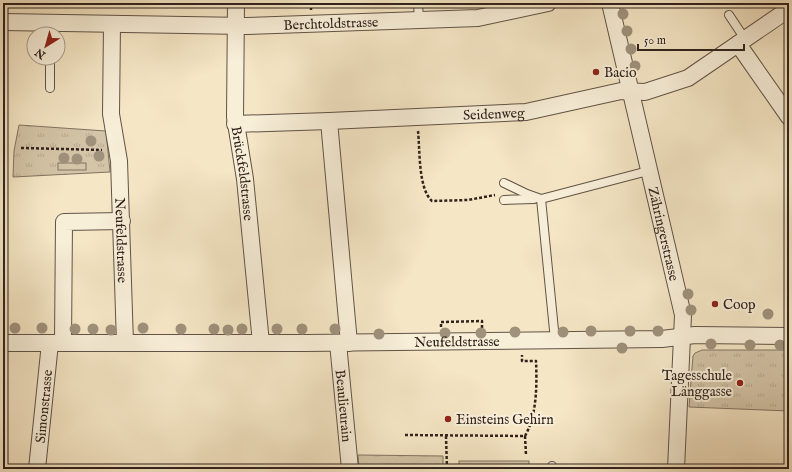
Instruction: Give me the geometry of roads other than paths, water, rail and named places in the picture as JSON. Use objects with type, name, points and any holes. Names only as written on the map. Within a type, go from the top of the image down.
[{"type":"street","name":"Brückfeldstrasse","points":[[236,3],[235,124],[245,179],[261,343]]},
{"type":"street","name":"Berchtoldstrasse","points":[[66,27],[112,24],[236,26],[482,17],[548,3]]},
{"type":"street","name":"Zähringerstrasse","points":[[610,3],[682,315],[676,469]]},
{"type":"street","name":"Seidenweg","points":[[235,124],[526,112],[600,95],[630,91],[645,92],[680,81],[742,42],[789,9]]},
{"type":"street","name":"Berchtoldstrasse","points":[[3,22],[35,26]]},
{"type":"street","name":"Neufeldstrasse","points":[[112,24],[112,144],[120,160],[125,343]]},
{"type":"street","points":[[742,42],[789,117]]},
{"type":"street","name":"Beaulieurain","points":[[329,121],[344,343],[350,469]]},
{"type":"street","name":"Simonstrasse","points":[[37,469],[56,343],[64,222],[122,221]]},
{"type":"street","name":"Neufeldstrasse","points":[[3,343],[344,343],[662,339],[682,336],[789,336]]},
{"type":"lane","points":[[418,3],[419,20]]},
{"type":"lane","points":[[729,15],[742,42]]},
{"type":"lane","points":[[50,66],[50,88]]},
{"type":"lane","points":[[504,200],[541,199],[648,171]]},
{"type":"lane","points":[[504,183],[541,199]]},
{"type":"lane","points":[[541,199],[555,340]]},
{"type":"place","name":"Bacio","points":[[596,72]]},
{"type":"place","name":"Coop","points":[[715,304]]},
{"type":"place","name":"Tagesschule Länggasse","points":[[740,383]]},
{"type":"place","name":"Einsteins Gehirn","points":[[448,419]]}]
